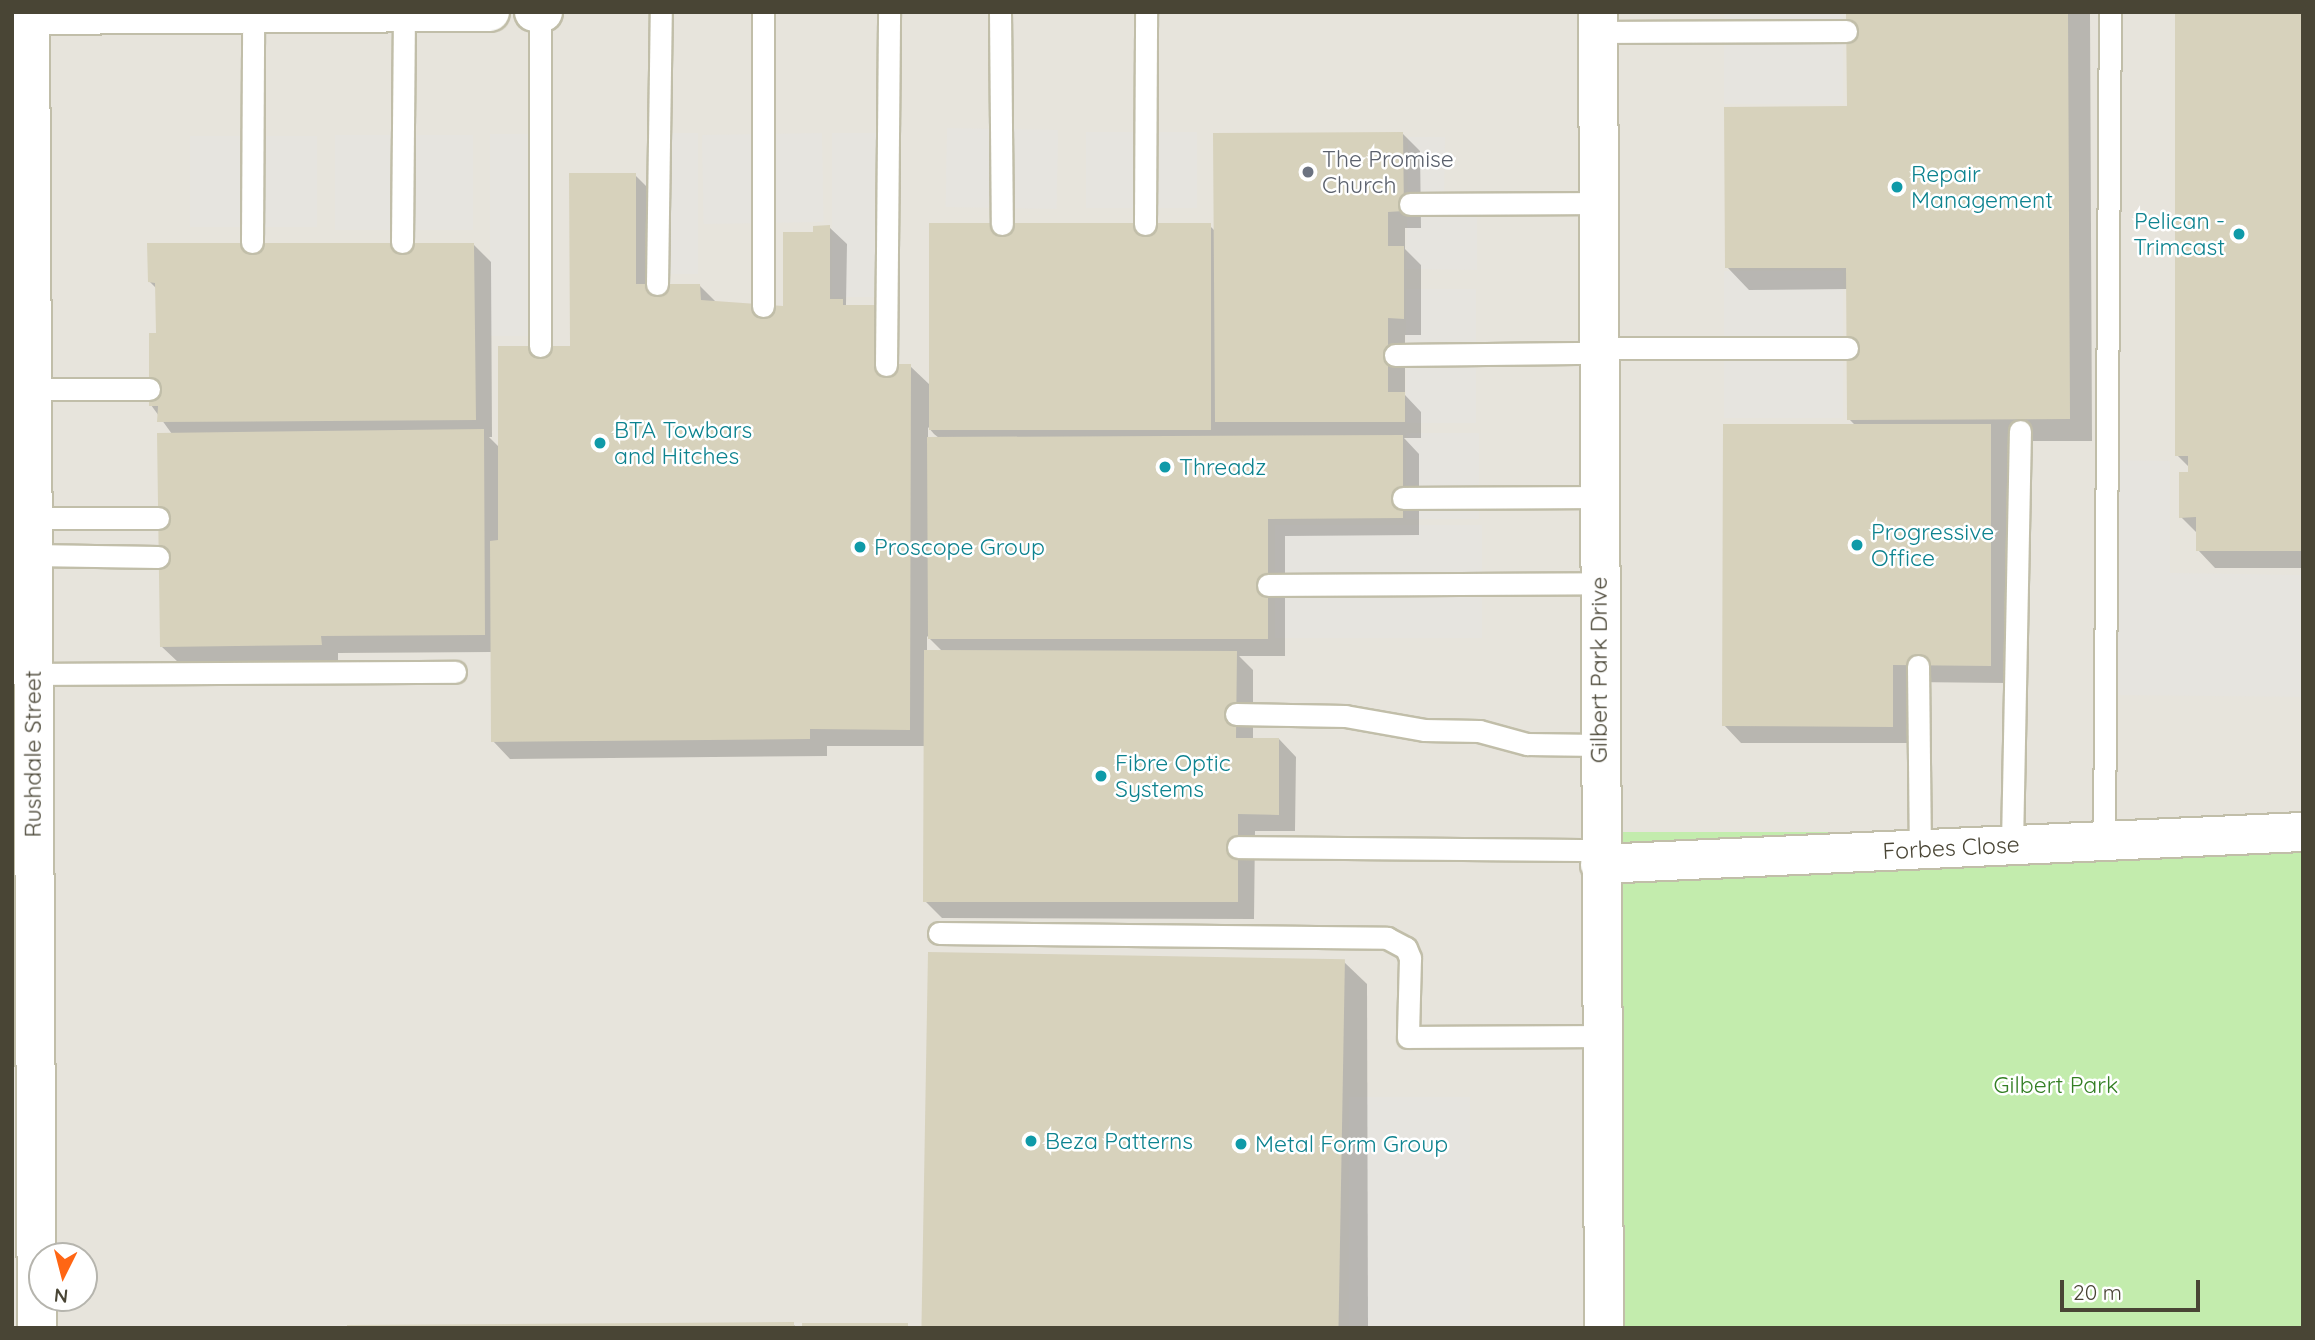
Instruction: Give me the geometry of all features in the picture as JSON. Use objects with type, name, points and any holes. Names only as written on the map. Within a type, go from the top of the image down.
[{"type":"street","points":[[30,13],[490,12]]},
{"type":"street","points":[[534,12],[541,12]]},
{"type":"street","name":"Rushdale Street","points":[[30,13],[22,157],[31,389],[25,504],[32,555],[22,750],[37,1328]]},
{"type":"street","name":"Gilbert Park Drive","points":[[1598,22],[1599,745],[1604,1328]]},
{"type":"street","name":"Forbes Close","points":[[1600,857],[1920,850],[2303,832]]},
{"type":"lane","points":[[540,346],[541,12]]},
{"type":"lane","points":[[657,284],[661,12]]},
{"type":"lane","points":[[763,12],[763,306]]},
{"type":"lane","points":[[886,365],[889,12]]},
{"type":"lane","points":[[1000,12],[1002,224]]},
{"type":"lane","points":[[1144,224],[1146,12]]},
{"type":"lane","points":[[2104,841],[2110,12]]},
{"type":"lane","points":[[246,13],[252,242]]},
{"type":"lane","points":[[402,242],[404,13]]},
{"type":"lane","points":[[1598,22],[1846,31]]},
{"type":"lane","points":[[1410,204],[1598,203]]},
{"type":"lane","points":[[1395,355],[1847,348]]},
{"type":"lane","points":[[31,389],[149,389]]},
{"type":"lane","points":[[2012,845],[2020,431]]},
{"type":"lane","points":[[1403,498],[1599,497]]},
{"type":"lane","points":[[25,504],[158,519]]},
{"type":"lane","points":[[32,555],[158,557]]},
{"type":"lane","points":[[1268,585],[1599,583]]},
{"type":"lane","points":[[25,654],[455,671]]},
{"type":"lane","points":[[1918,666],[1920,850]]},
{"type":"lane","points":[[1236,713],[1345,716],[1428,731],[1479,731],[1533,745],[1599,745]]},
{"type":"lane","points":[[1238,847],[1600,857]]},
{"type":"lane","points":[[939,933],[1387,938],[1406,948],[1410,958],[1408,1037],[1602,1037]]},
{"type":"shaded area","points":[[12,12],[2303,12],[2303,832],[1603,1328],[12,1328]]},
{"type":"shaded area","points":[[1724,12],[1843,12],[1843,104],[1724,104]]},
{"type":"shaded area","points":[[947,128],[1058,130],[1057,209],[946,207]]},
{"type":"shaded area","points":[[1086,132],[1197,132],[1197,208],[1086,208]]},
{"type":"shaded area","points":[[654,133],[698,133],[698,274],[654,274]]},
{"type":"shaded area","points":[[822,133],[824,222],[704,224],[702,135]]},
{"type":"shaded area","points":[[832,133],[891,133],[891,297],[832,297]]},
{"type":"shaded area","points":[[490,134],[547,134],[547,336],[490,336]]},
{"type":"shaded area","points":[[335,135],[473,135],[473,230],[335,230]]},
{"type":"shaded area","points":[[190,136],[317,136],[317,227],[190,227]]},
{"type":"shaded area","points":[[1408,137],[1445,137],[1444,198],[1477,199],[1477,270],[1406,269]]},
{"type":"shaded area","points":[[1724,271],[1843,271],[1843,418],[1724,418]]},
{"type":"shaded area","points":[[1406,289],[1476,289],[1476,423],[1406,423]]},
{"type":"shaded area","points":[[1406,433],[1479,433],[1479,519],[1406,519]]},
{"type":"shaded area","points":[[2101,460],[2170,461],[2170,573],[2303,575],[2303,697],[2100,695]]},
{"type":"shaded area","points":[[1275,525],[1482,525],[1482,638],[1275,638]]},
{"type":"shaded area","points":[[1349,1097],[1470,1097],[1470,1328],[1349,1328]]},
{"type":"green space","name":"Gilbert Park","points":[[1599,832],[2303,832],[2303,1328],[1599,1328]]},
{"type":"building","name":"Repair Management","points":[[1846,12],[2068,12],[2070,419],[1847,420],[1846,268],[1725,268],[1724,107],[1847,106]]},
{"type":"building","name":"Pelican - Trimcast","points":[[2175,12],[2303,12],[2303,551],[2196,551],[2196,517],[2179,518],[2179,472],[2188,472],[2188,456],[2175,456]]},
{"type":"building","points":[[1403,132],[1404,211],[1388,212],[1388,246],[1404,246],[1404,319],[1388,318],[1388,392],[1405,392],[1405,422],[1215,422],[1213,133]]},
{"type":"building","points":[[569,173],[636,173],[636,284],[700,284],[701,300],[783,306],[783,232],[813,232],[813,226],[830,225],[830,299],[843,299],[843,305],[875,305],[874,364],[911,364],[910,730],[810,729],[810,739],[491,742],[490,541],[498,540],[498,346],[570,346]]},
{"type":"building","points":[[929,223],[1211,223],[1211,430],[929,430]]},
{"type":"building","points":[[147,243],[474,243],[476,420],[157,422],[158,406],[149,406],[149,333],[156,333],[155,283],[148,282]]},
{"type":"building","name":"Progressive Office","points":[[1723,424],[1991,424],[1991,666],[1893,665],[1893,727],[1722,726]]},
{"type":"building","points":[[484,429],[485,635],[321,636],[322,645],[160,647],[157,433]]},
{"type":"building","points":[[1403,435],[1403,518],[1268,519],[1268,639],[928,639],[927,437]]},
{"type":"building","name":"Fibre Optic Systems","points":[[924,650],[1237,651],[1236,738],[1279,738],[1279,815],[1238,814],[1238,902],[923,902]]},
{"type":"building","points":[[928,952],[1345,959],[1339,1328],[921,1328]]},
{"type":"building","points":[[794,1322],[794,1328],[347,1328],[347,1325]]},
{"type":"building","points":[[802,1323],[908,1323],[908,1328],[802,1328]]},
{"type":"place","name":"The Promise Church","points":[[1308,172]]},
{"type":"place","name":"Repair Management","points":[[1897,187]]},
{"type":"place","name":"Pelican - Trimcast","points":[[2239,234]]},
{"type":"place","name":"BTA Towbars and Hitches","points":[[600,443]]},
{"type":"place","name":"Threadz","points":[[1165,467]]},
{"type":"place","name":"Progressive Office","points":[[1857,545]]},
{"type":"place","name":"Proscope Group","points":[[860,547]]},
{"type":"place","name":"Fibre Optic Systems","points":[[1101,776]]},
{"type":"place","name":"Beza Patterns","points":[[1031,1141]]},
{"type":"place","name":"Metal Form Group","points":[[1241,1144]]}]
